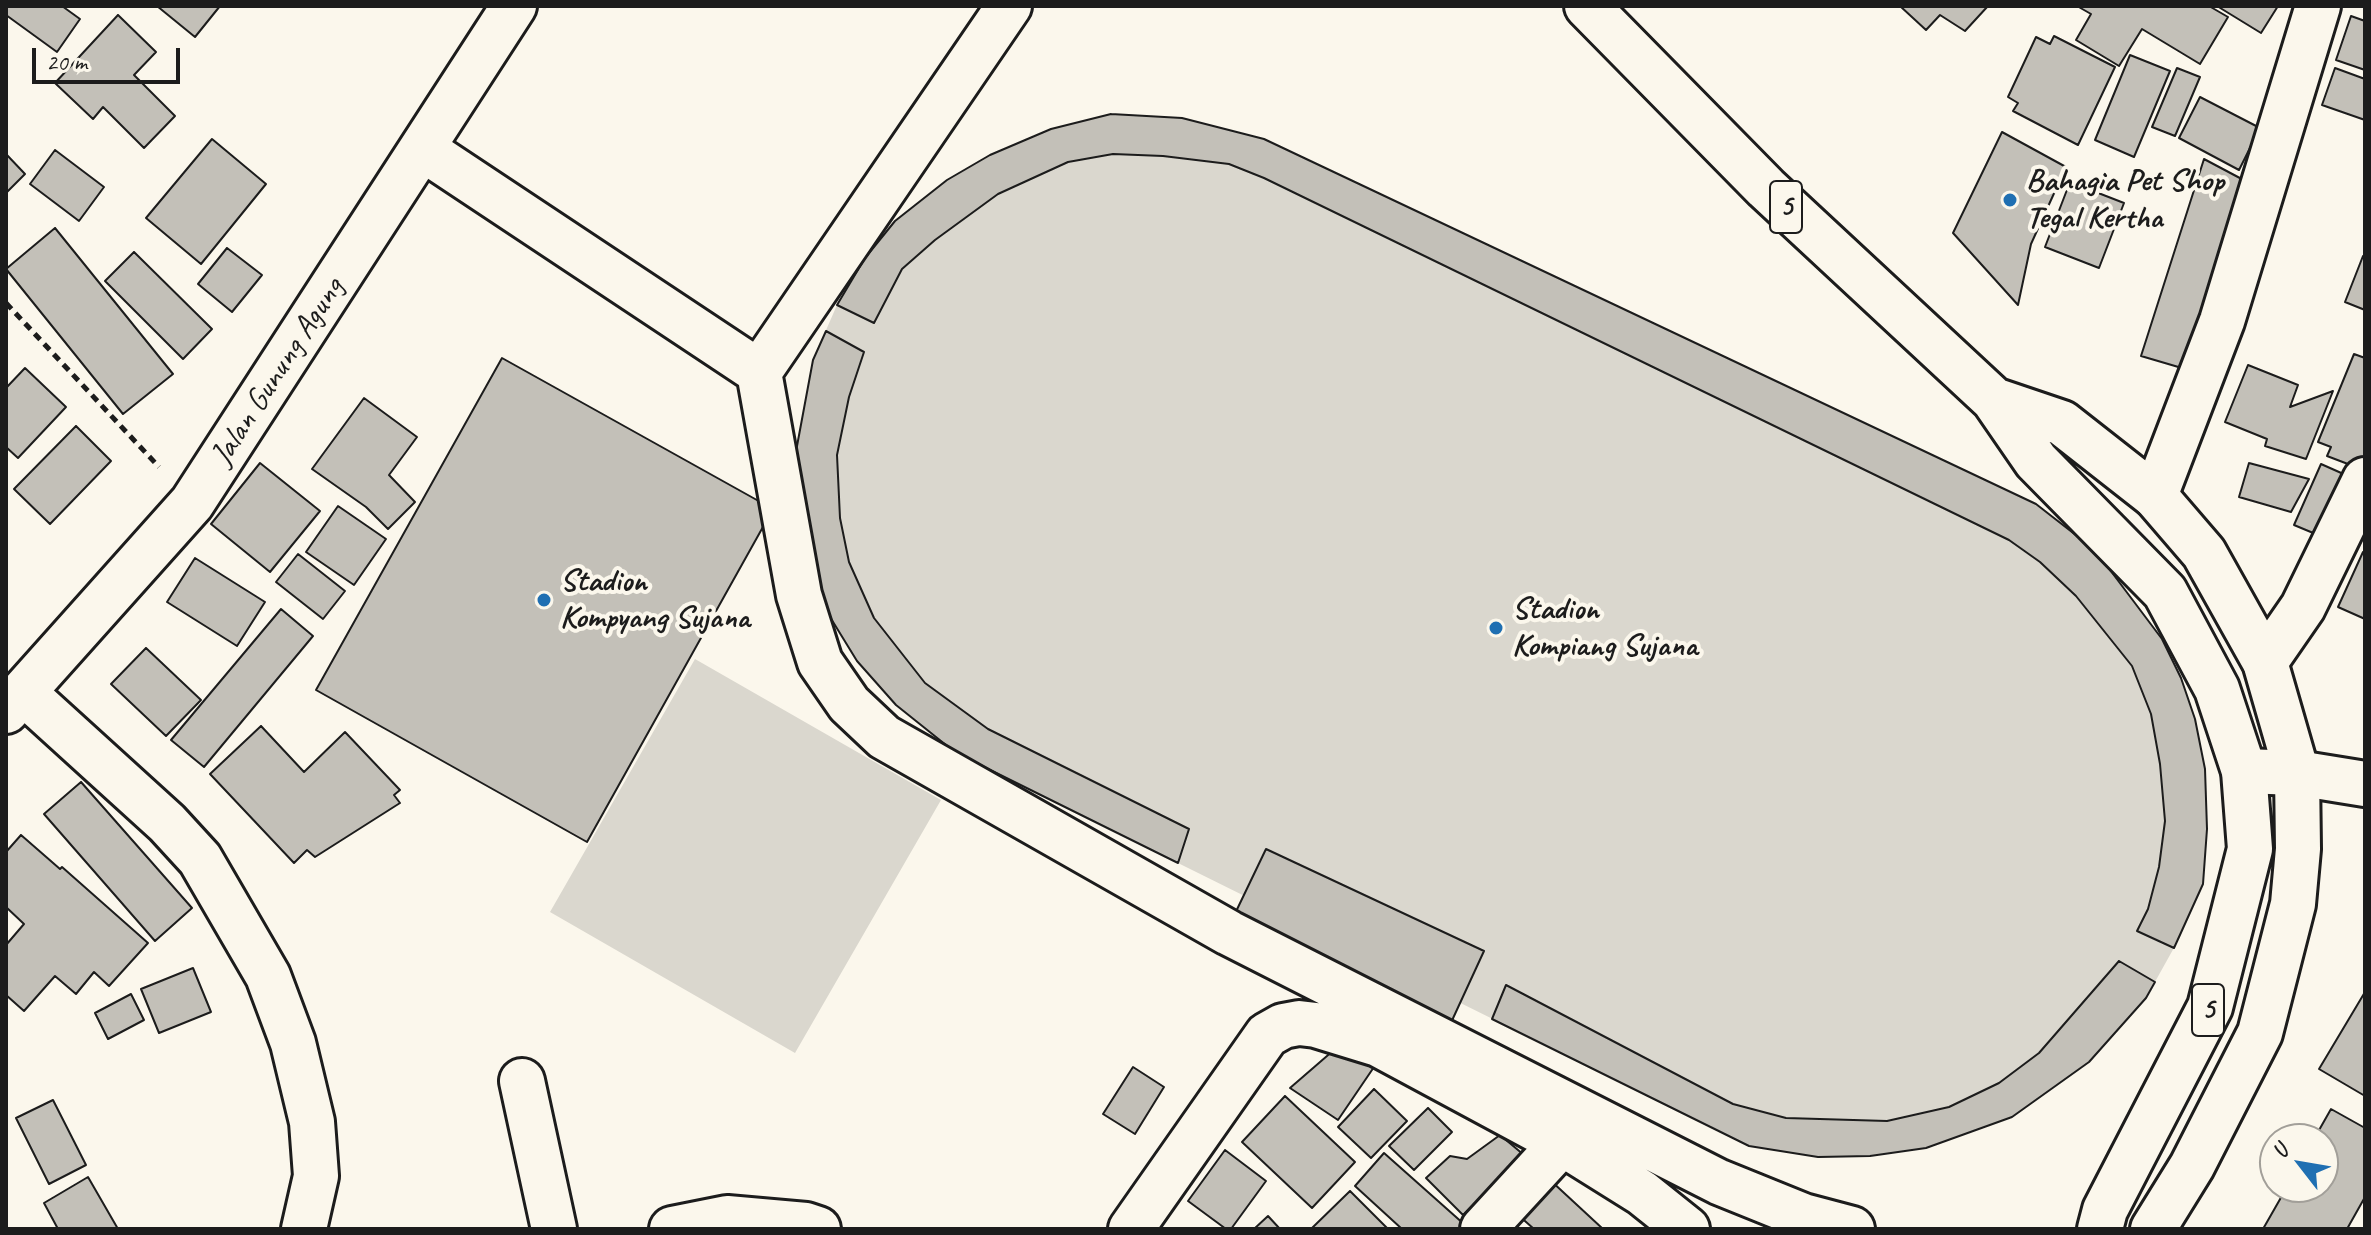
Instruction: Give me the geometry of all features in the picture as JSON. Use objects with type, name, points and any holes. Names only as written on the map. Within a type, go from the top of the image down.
[{"type":"main road","name":"Jalan Gunung Agung","points":[[15,702],[192,503],[514,6]]},
{"type":"main road","points":[[1009,6],[759,372],[799,595],[820,662],[849,704],[884,737],[1229,933],[1719,1182],[1803,1216],[1852,1229]]},
{"type":"main road","points":[[2155,496],[2222,321],[2318,6]]},
{"type":"main road","name":"5","points":[[1602,11],[1766,188],[1994,400],[2036,461],[2165,592],[2217,689],[2244,771],[2250,849],[2210,1007],[2105,1210],[2100,1229]]},
{"type":"main road","points":[[423,149],[759,372]]},
{"type":"main road","name":"5","points":[[1994,400],[2062,423],[2155,496],[2204,553],[2265,662],[2297,773],[2298,849],[2293,904],[2260,1033],[2192,1166],[2153,1229]]},
{"type":"main road","points":[[2265,662],[2303,607],[2365,480]]},
{"type":"main road","points":[[15,702],[167,823],[200,859],[268,976],[293,1043],[312,1122],[316,1176],[304,1229]]},
{"type":"main road","points":[[2244,771],[2297,773],[2365,784]]},
{"type":"main road","points":[[1131,1229],[1267,1035],[1283,1026],[1299,1023],[1316,1025],[1378,1044],[1562,1143],[1642,1193],[1687,1229]]},
{"type":"main road","points":[[522,1081],[554,1229]]},
{"type":"main road","points":[[1483,1229],[1562,1143]]},
{"type":"main road","points":[[672,1229],[727,1218],[806,1225],[818,1229]]},
{"type":"path","points":[[6,303],[192,503]]},
{"type":"shaded area","name":"Stadion Kompiang Sujana","points":[[1111,114],[1182,118],[1264,139],[2036,504],[2095,550],[2162,639],[2181,678],[2195,719],[2205,769],[2207,829],[2203,884],[2180,937],[2146,998],[2089,1062],[2012,1117],[1926,1148],[1870,1156],[1818,1157],[1749,1146],[956,753],[896,705],[793,510],[797,446],[813,360],[837,305],[865,258],[895,221],[947,180],[990,155],[1051,129]]},
{"type":"shaded area","points":[[695,659],[941,800],[795,1053],[550,912]]},
{"type":"building","points":[[6,6],[62,6],[80,19],[57,52],[6,15]]},
{"type":"building","points":[[157,6],[220,6],[195,37]]},
{"type":"building","points":[[1900,6],[1988,6],[1965,31],[1940,15],[1926,30]]},
{"type":"building","points":[[2077,6],[2209,6],[2228,17],[2200,64],[2142,29],[2119,66],[2076,40],[2091,14]]},
{"type":"building","points":[[2217,6],[2278,6],[2261,33]]},
{"type":"building","points":[[118,15],[156,52],[134,75],[175,116],[144,148],[103,107],[93,119],[55,83]]},
{"type":"building","points":[[2351,16],[2365,21],[2365,70],[2336,60]]},
{"type":"building","points":[[2054,36],[2115,67],[2078,145],[2013,111],[2018,103],[2008,97],[2036,37],[2050,44]]},
{"type":"building","points":[[2130,55],[2170,71],[2134,157],[2095,140]]},
{"type":"building","points":[[2177,68],[2200,77],[2175,136],[2152,127]]},
{"type":"building","points":[[2335,68],[2365,79],[2365,120],[2322,105]]},
{"type":"building","points":[[2200,97],[2260,128],[2239,170],[2179,138]]},
{"type":"building","points":[[1111,114],[1182,118],[1264,139],[2036,504],[2095,550],[2162,639],[2181,678],[2195,719],[2205,769],[2207,829],[2203,884],[2174,948],[2137,931],[2148,909],[2159,867],[2165,821],[2160,764],[2151,714],[2132,666],[2076,596],[2040,562],[2009,540],[1264,178],[1229,164],[1163,156],[1113,154],[1068,162],[998,194],[935,240],[902,269],[874,323],[837,305],[865,258],[895,221],[947,180],[990,155],[1051,129]]},
{"type":"building","name":"Bahagia Pet Shop Tegal Kertha","points":[[2002,132],[2066,167],[2031,244],[2018,305],[1953,233]]},
{"type":"building","points":[[212,139],[266,184],[201,264],[146,218]]},
{"type":"building","points":[[55,150],[104,187],[79,221],[30,184]]},
{"type":"building","points":[[6,154],[25,174],[6,193]]},
{"type":"building","points":[[2204,159],[2253,185],[2192,371],[2141,356]]},
{"type":"building","points":[[2070,182],[2124,203],[2099,268],[2045,247]]},
{"type":"building","points":[[55,228],[173,374],[123,414],[6,269]]},
{"type":"building","points":[[227,248],[262,275],[232,312],[198,284]]},
{"type":"building","points":[[134,252],[212,329],[183,359],[105,281]]},
{"type":"building","points":[[2365,257],[2365,310],[2345,302]]},
{"type":"building","points":[[826,331],[864,352],[849,397],[837,455],[840,518],[849,562],[874,618],[925,683],[988,729],[1189,829],[1178,863],[956,753],[896,705],[857,661],[830,617],[804,561],[793,510],[797,446],[813,360]]},
{"type":"building","points":[[2354,354],[2365,358],[2365,457],[2361,469],[2327,456],[2331,447],[2318,442]]},
{"type":"building","name":"Stadion Kompyang Sujana","points":[[502,358],[773,509],[587,842],[316,690]]},
{"type":"building","points":[[2248,365],[2298,385],[2290,407],[2333,391],[2306,459],[2265,446],[2267,439],[2225,422]]},
{"type":"building","points":[[25,368],[66,407],[18,458],[6,447],[6,388]]},
{"type":"building","points":[[364,398],[417,437],[389,475],[415,502],[388,529],[366,507],[312,469]]},
{"type":"building","points":[[76,426],[111,461],[50,524],[14,489]]},
{"type":"building","points":[[260,463],[320,511],[270,572],[211,524]]},
{"type":"building","points":[[2249,463],[2309,479],[2291,512],[2239,497]]},
{"type":"building","points":[[2321,464],[2357,480],[2330,540],[2294,525]]},
{"type":"building","points":[[338,506],[386,539],[354,585],[306,552]]},
{"type":"building","points":[[2365,552],[2365,619],[2338,607]]},
{"type":"building","points":[[298,554],[345,591],[323,619],[276,582]]},
{"type":"building","points":[[195,558],[265,602],[237,646],[167,602]]},
{"type":"building","points":[[281,609],[313,636],[204,767],[171,740]]},
{"type":"building","points":[[146,648],[201,700],[166,736],[111,684]]},
{"type":"building","points":[[261,726],[304,772],[345,732],[400,790],[394,795],[400,803],[315,857],[307,850],[294,863],[210,774]]},
{"type":"building","points":[[81,782],[192,908],[155,941],[44,814]]},
{"type":"building","points":[[21,835],[148,943],[109,986],[94,972],[76,994],[55,976],[24,1011],[6,995],[6,945],[24,924],[6,907],[6,852]]},
{"type":"building","points":[[1266,849],[1484,951],[1449,1027],[1230,924]]},
{"type":"building","points":[[2119,961],[2155,982],[2146,998],[2089,1062],[2012,1117],[1926,1148],[1870,1156],[1818,1157],[1749,1146],[1492,1019],[1506,985],[1733,1104],[1786,1118],[1887,1121],[1949,1107],[1999,1083],[2039,1053]]},
{"type":"building","points":[[193,968],[211,1012],[159,1033],[141,989]]},
{"type":"building","points":[[2365,992],[2365,1096],[2319,1069]]},
{"type":"building","points":[[131,994],[144,1020],[108,1039],[95,1013]]},
{"type":"building","points":[[1342,1043],[1374,1067],[1338,1120],[1290,1088]]},
{"type":"building","points":[[1133,1067],[1164,1087],[1135,1134],[1103,1114]]},
{"type":"building","points":[[1374,1089],[1407,1121],[1371,1158],[1338,1127]]},
{"type":"building","points":[[1285,1096],[1355,1162],[1312,1208],[1242,1142]]},
{"type":"building","points":[[53,1100],[86,1165],[49,1184],[16,1118]]},
{"type":"building","points":[[1428,1108],[1452,1132],[1414,1170],[1389,1146]]},
{"type":"building","points":[[2331,1109],[2365,1128],[2365,1197],[2347,1229],[2263,1229],[2278,1203],[2339,1203],[2339,1123],[2323,1123]]},
{"type":"building","points":[[1500,1135],[1524,1155],[1463,1215],[1426,1178],[1450,1156],[1467,1159]]},
{"type":"building","points":[[1225,1150],[1266,1181],[1231,1229],[1226,1229],[1188,1201]]},
{"type":"building","points":[[1384,1153],[1465,1225],[1462,1229],[1402,1229],[1355,1186]]},
{"type":"building","points":[[88,1177],[118,1229],[58,1229],[44,1203]]},
{"type":"building","points":[[1549,1179],[1603,1229],[1534,1229],[1517,1214]]},
{"type":"building","points":[[1350,1191],[1388,1229],[1311,1229]]},
{"type":"building","points":[[1268,1216],[1280,1229],[1254,1229]]},
{"type":"place","name":"Bahagia Pet Shop Tegal Kertha","points":[[2010,200]]},
{"type":"place","name":"Stadion Kompyang Sujana","points":[[544,600]]},
{"type":"place","name":"Stadion Kompiang Sujana","points":[[1496,628]]}]
